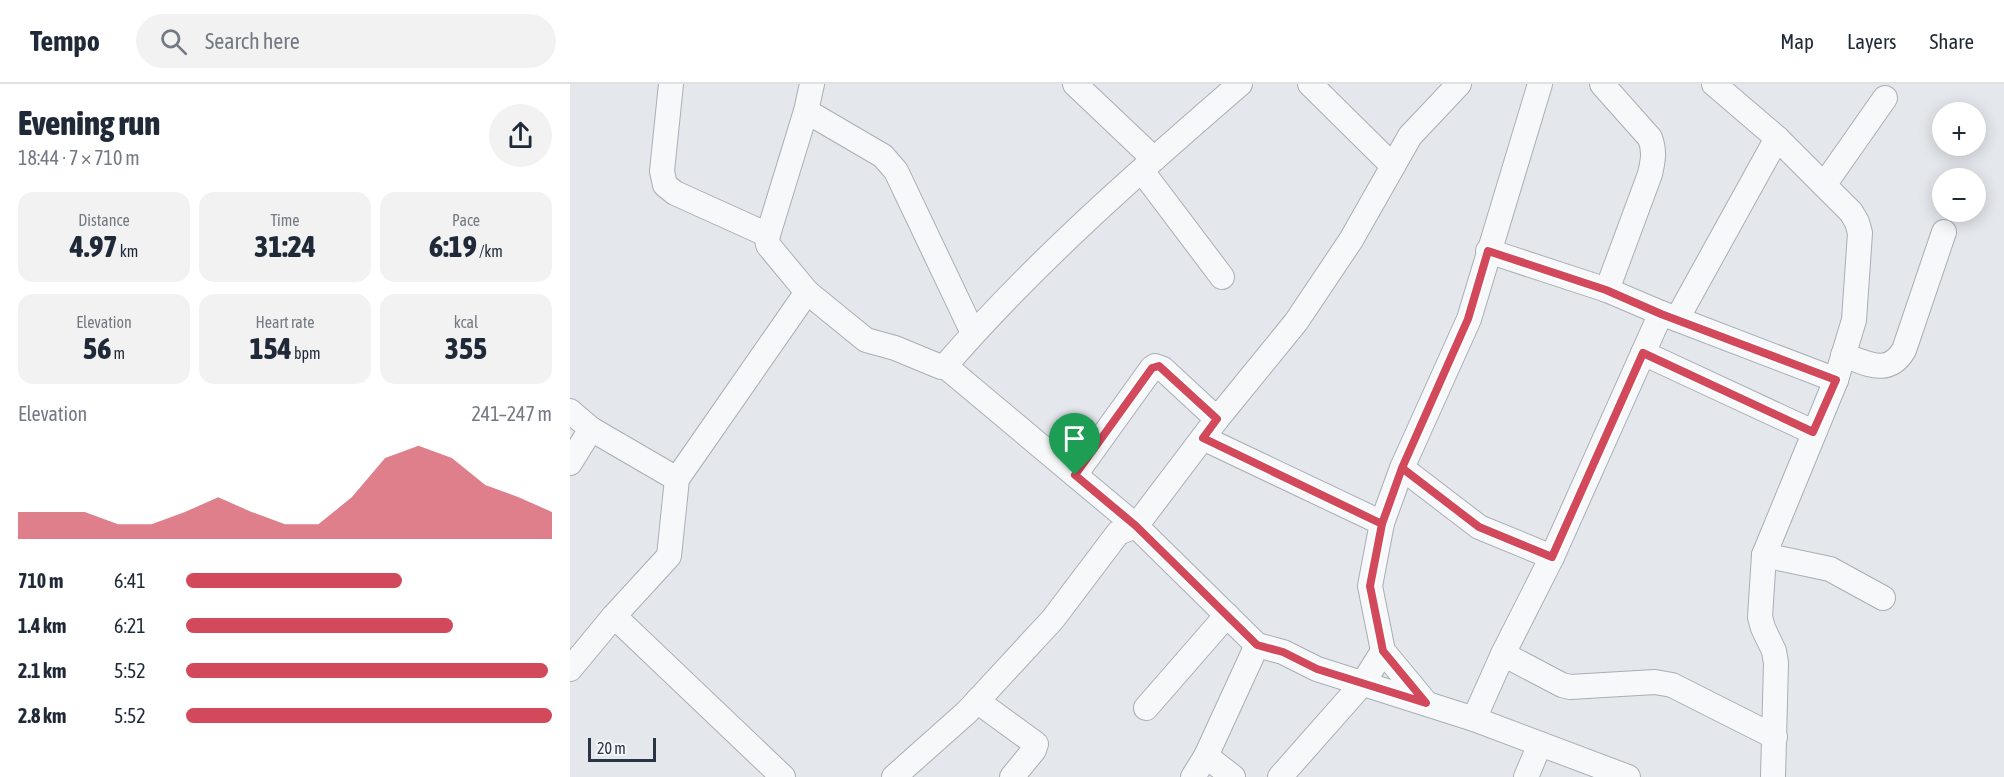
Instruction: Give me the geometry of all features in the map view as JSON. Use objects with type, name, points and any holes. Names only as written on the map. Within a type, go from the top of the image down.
[{"type":"street","points":[[671,84],[662,171],[665,185],[675,193],[768,235]]},
{"type":"street","points":[[812,84],[768,235],[768,246],[807,292],[866,340],[895,348],[941,367],[945,366],[1136,526],[1257,645],[1283,652],[1317,669],[1474,719],[1628,777]]},
{"type":"street","points":[[1075,84],[1148,165],[1222,277]]},
{"type":"street","points":[[945,366],[973,333],[1063,241],[1240,84]]},
{"type":"street","points":[[1310,84],[1393,166]]},
{"type":"street","points":[[897,776],[977,701],[1053,619],[1118,533],[1136,526],[1296,322],[1351,240],[1410,136],[1459,84]]},
{"type":"street","points":[[1426,703],[1383,651],[1370,586],[1382,524],[1402,468],[1468,319],[1540,84]]},
{"type":"street","points":[[1602,84],[1650,138],[1654,147],[1650,174],[1606,290]]},
{"type":"street","points":[[1714,84],[1777,138],[1851,212],[1860,233],[1856,314],[1836,380],[1764,555],[1760,617],[1774,651],[1776,663],[1773,777]]},
{"type":"street","points":[[1824,185],[1885,98]]},
{"type":"street","points":[[806,111],[882,156],[896,171],[973,333]]},
{"type":"street","points":[[1474,719],[1503,654],[1552,557],[1643,353],[1669,316],[1777,138]]},
{"type":"street","points":[[1843,355],[1881,367],[1891,365],[1898,360],[1904,350],[1944,232]]},
{"type":"street","points":[[1488,251],[1606,290],[1836,380]]},
{"type":"street","points":[[570,669],[614,616],[669,556],[677,478],[807,292]]},
{"type":"street","points":[[1643,353],[1813,432]]},
{"type":"street","points":[[1075,475],[1155,366],[1163,369],[1210,429],[1382,524]]},
{"type":"street","points":[[570,411],[591,429],[677,478]]},
{"type":"street","points":[[570,463],[591,429]]},
{"type":"street","points":[[1402,468],[1479,527],[1552,557]]},
{"type":"street","points":[[1764,555],[1830,569],[1882,598]]},
{"type":"street","points":[[1146,708],[1227,615]]},
{"type":"street","points":[[614,616],[783,777]]},
{"type":"street","points":[[1193,777],[1206,756],[1257,645]]},
{"type":"street","points":[[1280,777],[1363,683],[1383,651]]},
{"type":"street","points":[[1503,654],[1570,687],[1655,682],[1672,685],[1775,737]]},
{"type":"street","points":[[977,701],[1036,744],[1034,750],[1012,777]]},
{"type":"street","points":[[1526,777],[1540,744]]},
{"type":"street","points":[[1206,756],[1233,777]]},
{"type":"route","points":[[1075,475],[1136,526],[1257,645],[1283,652],[1317,669],[1426,703],[1383,651],[1370,586],[1382,524],[1402,468],[1468,319],[1488,251],[1606,290],[1661,314],[1836,380],[1813,432],[1643,353],[1552,557],[1479,527],[1402,468],[1382,524],[1203,438],[1217,419],[1159,366],[1152,368],[1075,475]]}]
